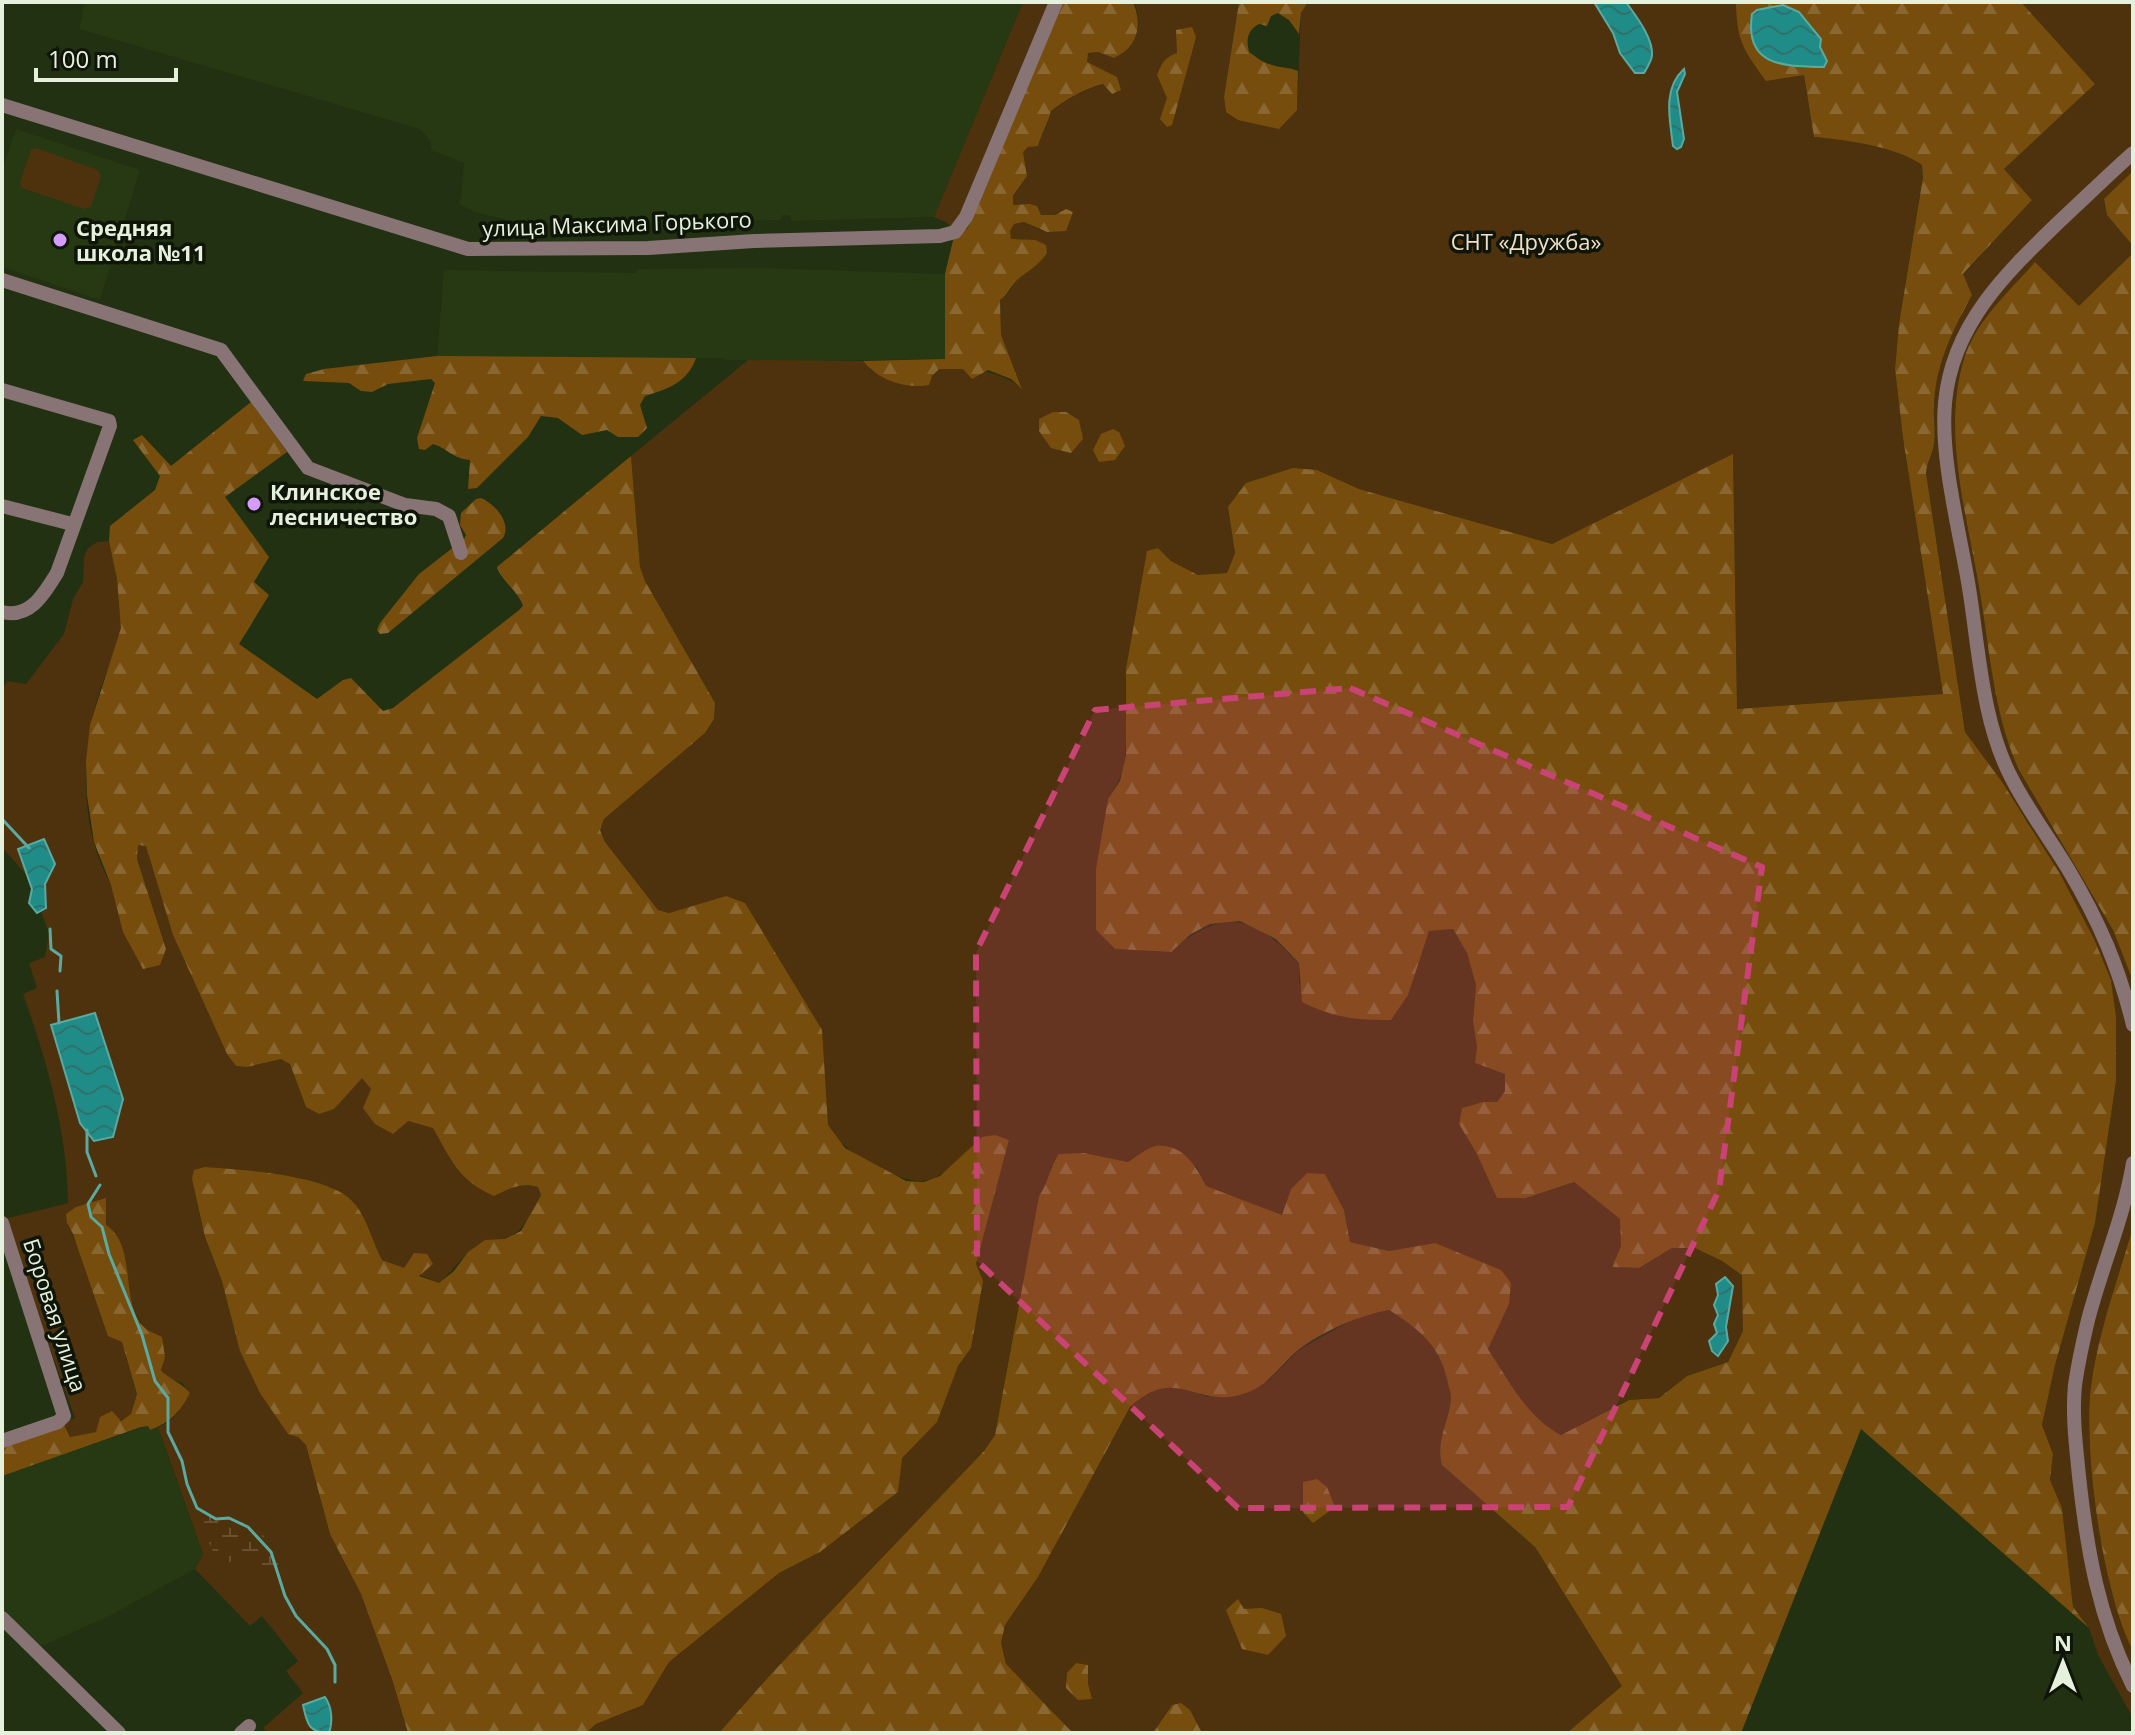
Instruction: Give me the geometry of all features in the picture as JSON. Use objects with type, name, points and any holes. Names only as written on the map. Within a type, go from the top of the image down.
[{"type":"street","name":"улица Максима Горького","points":[[3,108],[468,249],[648,248],[754,241],[940,236],[955,232],[966,217],[1056,2]]},
{"type":"street","points":[[2133,153],[1993,288],[1969,323],[1957,350],[1945,405],[1953,493],[1984,682],[2001,753],[2011,777],[2070,872],[2103,934],[2121,976],[2133,1025]]},
{"type":"street","points":[[2,280],[221,350],[308,468],[405,505],[436,509],[449,516],[461,553]]},
{"type":"street","points":[[2,390],[109,421],[110,426],[72,524],[57,573],[46,591],[28,610],[12,615],[2,612]]},
{"type":"street","points":[[2,506],[72,524]]},
{"type":"street","points":[[2133,1163],[2127,1198],[2089,1318],[2075,1386],[2075,1424],[2084,1519],[2098,1598],[2114,1649],[2133,1686]]},
{"type":"street","name":"Боровая улица","points":[[2,1223],[64,1411],[62,1420],[2,1441]]},
{"type":"street","points":[[2,1618],[119,1733]]},
{"type":"highlighted area","points":[[1350,688],[1762,867],[1719,1190],[1568,1507],[1238,1508],[977,1261],[976,952],[1095,710]]},
{"type":"shaded area","points":[[85,2],[1023,2],[934,217],[791,221],[790,215],[782,215],[781,220],[521,223],[474,212],[458,203],[464,163],[431,150],[431,141],[420,129],[79,29]]},
{"type":"shaded area","name":"Средняя школа №11","points":[[16,129],[140,170],[100,300],[2,267],[2,170]]},
{"type":"shaded area","points":[[762,268],[945,274],[945,359],[810,361],[437,356],[444,270],[636,273],[637,269]]},
{"type":"shaded area","points":[[149,1425],[151,1430],[158,1427],[203,1555],[195,1569],[109,1616],[33,1650],[2,1618],[2,1476]]},
{"type":"green space","points":[[1023,2],[1063,2],[972,220],[967,229],[955,232],[946,222],[934,217]]},
{"type":"green space","points":[[1063,2],[1133,2],[1138,27],[1133,42],[1114,58],[1098,52],[1088,53],[1087,62],[1117,77],[1121,90],[1112,94],[1103,84],[1069,99],[1051,111],[1038,146],[1028,147],[1023,152],[1027,176],[1013,196],[1013,205],[1037,206],[1041,215],[1055,215],[1066,209],[1073,212],[1066,231],[1047,232],[1024,222],[1014,224],[1010,231],[1011,239],[1035,240],[1046,245],[1047,253],[1000,300],[1001,335],[1022,389],[1011,379],[988,370],[972,379],[963,369],[939,369],[929,385],[919,386],[884,378],[863,361],[945,359],[945,274],[955,232],[967,229],[972,220]]},
{"type":"green space","name":"СНТ «Дружба»","points":[[1134,2],[1239,2],[1224,97],[1226,112],[1297,110],[1301,13],[1308,2],[1757,2],[1736,4],[1804,75],[1814,137],[1885,149],[1922,165],[1923,177],[1899,324],[1895,369],[1943,694],[1737,709],[1733,455],[1552,544],[1359,489],[1317,470],[1228,507],[1235,553],[1227,573],[1198,575],[1171,561],[1158,548],[1126,726],[1124,764],[1108,799],[1096,930],[1115,949],[1170,952],[1206,928],[1238,922],[1252,926],[1283,947],[1299,964],[1299,984],[1418,958],[1429,931],[1453,929],[1467,953],[1476,985],[1473,1021],[1477,1047],[1475,1063],[1505,1073],[1505,1091],[1497,1102],[1462,1108],[1459,1124],[1477,1154],[1526,1198],[1574,1182],[1621,1219],[1621,1246],[1612,1267],[1639,1268],[1672,1248],[1695,1248],[1722,1261],[1743,1275],[1743,1331],[1728,1362],[1687,1376],[1659,1398],[1628,1400],[1561,1435],[1528,1408],[1488,1349],[1509,1303],[1435,1243],[1389,1251],[1350,1242],[1344,1210],[1325,1174],[1307,1173],[1291,1189],[1283,1216],[1205,1186],[1197,1167],[1154,1146],[1128,1162],[1084,1153],[1051,1166],[1049,1182],[1039,1196],[995,1435],[984,1451],[772,1673],[719,1733],[586,1733],[596,1724],[643,1705],[669,1662],[779,1573],[820,1552],[898,1492],[901,1458],[937,1422],[958,1366],[971,1348],[976,1264],[1009,1140],[982,1137],[950,1167],[929,1180],[918,1181],[889,1173],[858,1156],[834,1136],[828,1126],[824,1095],[726,896],[669,913],[658,910],[605,842],[600,830],[604,819],[705,733],[714,719],[715,703],[640,567],[631,456],[748,360],[863,361],[873,372],[932,376],[939,369],[972,369],[993,373],[1022,388],[1001,335],[1000,300],[1015,281],[1023,239],[1011,239],[1009,231],[1014,224],[1024,222],[1043,231],[1061,212],[1041,216],[1037,206],[1013,205],[1011,200],[1027,176],[1022,152],[1044,130],[1051,111],[1064,102],[1104,84],[1112,94],[1117,77],[1086,62],[1088,53],[1098,52],[1114,58],[1129,48],[1138,27]]},
{"type":"green space","points":[[1239,2],[1308,2],[1301,13],[1299,34],[1289,20],[1278,13],[1271,16],[1267,26],[1259,24],[1248,36],[1249,52],[1257,58],[1298,71],[1297,110],[1279,129],[1238,120],[1226,112],[1224,97]]},
{"type":"green space","points":[[2021,2],[2133,2],[2133,171],[2104,200],[2107,215],[2133,246],[2133,253],[2079,306],[2036,263],[1994,308],[1969,345],[1958,388],[1955,417],[1959,476],[2004,728],[2019,770],[2113,930],[2133,981],[2133,1227],[2091,1388],[2089,1434],[2097,1510],[2112,1593],[2133,1650],[2133,1718],[2098,1655],[2089,1628],[2073,1607],[2062,1508],[2050,1480],[2053,1454],[2042,1425],[2055,1365],[2095,1223],[2116,1081],[2116,1017],[2111,981],[2094,939],[2028,822],[1965,732],[1926,473],[1934,443],[1935,391],[1941,362],[1972,295],[1963,275],[2032,200],[2004,169],[2095,84]]},
{"type":"green space","points":[[2021,2],[2095,84],[2004,169],[2032,200],[1963,274],[1972,295],[1941,362],[1935,391],[1934,443],[1926,473],[1965,732],[2002,782],[2060,874],[2094,939],[2111,980],[2116,1017],[2116,1081],[2095,1223],[2055,1365],[2042,1425],[2053,1454],[2050,1480],[2062,1508],[2073,1607],[2089,1628],[1861,1429],[1741,1733],[1567,1733],[1622,1686],[1535,1547],[1442,1465],[1440,1447],[1451,1397],[1443,1367],[1426,1338],[1389,1310],[1353,1320],[1319,1336],[1298,1350],[1261,1385],[1246,1393],[1214,1397],[1175,1388],[1161,1389],[1130,1407],[1038,1577],[1005,1625],[1001,1643],[1006,1664],[1073,1733],[719,1733],[772,1673],[984,1451],[995,1435],[1039,1196],[1059,1154],[1084,1153],[1128,1162],[1155,1146],[1173,1148],[1193,1163],[1206,1186],[1282,1215],[1291,1189],[1307,1173],[1325,1174],[1344,1210],[1350,1242],[1389,1251],[1435,1243],[1501,1270],[1511,1283],[1509,1304],[1488,1349],[1528,1408],[1561,1435],[1629,1400],[1659,1398],[1687,1376],[1728,1362],[1743,1331],[1742,1275],[1695,1248],[1672,1248],[1639,1268],[1612,1267],[1621,1246],[1620,1219],[1574,1182],[1526,1198],[1497,1198],[1459,1124],[1462,1108],[1497,1102],[1505,1091],[1505,1074],[1475,1063],[1477,1047],[1473,1021],[1476,985],[1467,953],[1453,929],[1429,931],[1408,995],[1391,1020],[1345,1017],[1302,1002],[1299,963],[1276,939],[1240,921],[1210,924],[1191,934],[1171,952],[1115,949],[1096,930],[1096,869],[1108,799],[1120,781],[1126,755],[1126,669],[1147,551],[1158,548],[1171,561],[1198,575],[1227,573],[1235,553],[1228,507],[1246,483],[1293,468],[1317,470],[1359,489],[1552,544],[1733,454],[1737,709],[1943,694],[1895,369],[1899,324],[1923,177],[1922,165],[1884,149],[1814,137],[1804,75],[1766,81],[1743,45],[1736,3]]},
{"type":"green space","points":[[1192,27],[1196,37],[1172,125],[1167,127],[1160,119],[1167,98],[1157,75],[1164,61],[1177,53],[1176,30]]},
{"type":"green space","points":[[36,148],[98,170],[101,176],[91,207],[84,209],[22,188],[20,182],[31,150]]},
{"type":"green space","points":[[2133,171],[2133,246],[2107,215],[2104,199]]},
{"type":"green space","points":[[2133,253],[2133,981],[2113,930],[2019,770],[2004,728],[1959,476],[1955,417],[1958,388],[1969,345],[1994,307],[2035,262],[2079,306]]},
{"type":"green space","points":[[437,356],[696,358],[682,379],[645,396],[640,405],[647,428],[638,437],[618,437],[607,430],[582,435],[558,418],[541,416],[528,437],[477,488],[468,489],[470,460],[433,444],[425,450],[419,449],[417,438],[435,383],[431,379],[388,384],[372,392],[361,391],[349,383],[303,381],[306,374],[324,369]]},
{"type":"green space","points":[[251,402],[287,452],[225,497],[269,557],[254,582],[269,595],[239,644],[317,699],[343,680],[351,678],[383,711],[393,708],[523,606],[497,567],[631,456],[640,567],[715,703],[714,719],[705,733],[604,819],[600,830],[605,842],[658,910],[669,913],[726,896],[745,903],[822,1030],[828,1125],[845,1148],[906,1181],[924,1182],[940,1176],[982,1137],[995,1135],[1009,1140],[976,1264],[983,1281],[971,1348],[958,1366],[937,1422],[902,1458],[898,1492],[820,1552],[779,1573],[669,1662],[643,1705],[596,1724],[586,1733],[408,1733],[361,1594],[330,1534],[306,1445],[298,1437],[288,1434],[260,1393],[240,1351],[222,1281],[205,1237],[192,1179],[194,1170],[205,1167],[285,1175],[327,1186],[355,1204],[382,1260],[404,1268],[414,1253],[427,1254],[433,1264],[419,1276],[439,1283],[454,1271],[468,1252],[485,1240],[505,1239],[521,1231],[541,1195],[538,1187],[521,1186],[494,1196],[464,1176],[433,1128],[408,1121],[393,1134],[375,1124],[363,1108],[371,1089],[362,1078],[334,1109],[319,1114],[306,1107],[290,1064],[281,1059],[247,1067],[236,1066],[227,1054],[173,935],[146,846],[138,845],[137,859],[166,949],[160,965],[143,969],[123,932],[111,885],[94,842],[87,795],[86,761],[90,725],[121,628],[117,579],[109,541],[110,526],[155,490],[160,476],[133,440],[142,435],[171,466]]},
{"type":"green space","points":[[1053,412],[1066,412],[1079,420],[1083,439],[1071,453],[1051,448],[1039,431],[1039,419]]},
{"type":"green space","points":[[1113,429],[1119,432],[1125,446],[1115,460],[1099,462],[1093,450],[1101,434]]},
{"type":"green space","points":[[481,498],[492,505],[504,520],[503,538],[388,633],[380,634],[377,630],[380,623],[419,574],[464,539],[466,535],[460,525],[461,513]]},
{"type":"green space","points":[[109,541],[119,593],[121,625],[93,717],[86,790],[93,839],[116,892],[166,949],[137,859],[138,844],[146,845],[173,935],[227,1054],[236,1066],[247,1067],[281,1058],[290,1064],[306,1107],[362,1077],[408,1121],[434,1128],[451,1160],[494,1196],[526,1185],[538,1187],[541,1195],[517,1232],[505,1239],[475,1247],[439,1283],[382,1260],[354,1202],[331,1188],[299,1178],[244,1171],[192,1179],[205,1237],[222,1281],[298,1437],[306,1445],[330,1534],[361,1594],[408,1733],[268,1733],[263,1728],[303,1693],[286,1671],[298,1661],[262,1616],[250,1626],[195,1569],[203,1554],[158,1427],[177,1413],[190,1393],[182,1383],[169,1379],[161,1369],[145,1328],[134,1312],[106,1225],[106,1199],[76,1207],[67,1223],[122,1342],[137,1394],[131,1415],[96,1432],[70,1437],[63,1423],[75,1418],[4,1219],[68,1203],[60,1123],[23,994],[37,988],[29,963],[45,957],[49,933],[28,877],[2,847],[2,690],[7,681],[26,684],[64,634],[73,599],[83,582],[84,557],[88,548],[97,542]]},
{"type":"green space","points":[[106,1198],[106,1225],[122,1247],[137,1317],[147,1329],[162,1337],[165,1357],[161,1370],[190,1393],[174,1416],[164,1424],[150,1430],[148,1426],[141,1427],[2,1476],[2,1443],[63,1423],[70,1437],[96,1432],[100,1417],[112,1411],[121,1421],[131,1414],[137,1394],[122,1342],[108,1336],[67,1223],[66,1214],[76,1207]]},
{"type":"green space","points":[[2133,1227],[2133,1650],[2122,1625],[2104,1559],[2093,1483],[2089,1414],[2098,1346]]},
{"type":"green space","points":[[1389,1310],[1426,1338],[1443,1367],[1451,1397],[1440,1448],[1442,1465],[1535,1547],[1623,1687],[1567,1733],[1202,1733],[1190,1710],[1172,1705],[1153,1733],[1073,1733],[1006,1664],[1001,1643],[1005,1625],[1038,1577],[1130,1407],[1145,1393],[1165,1388],[1185,1388],[1207,1397],[1268,1381],[1299,1350],[1359,1316]]},
{"type":"green space","points":[[1317,1479],[1327,1487],[1335,1507],[1313,1523],[1303,1512],[1303,1482]]},
{"type":"green space","points":[[213,1512],[249,1526],[269,1541],[281,1563],[283,1576],[251,1569],[238,1561],[216,1558],[203,1529],[205,1517]]},
{"type":"green space","points":[[1238,1599],[1244,1609],[1262,1608],[1281,1614],[1286,1636],[1268,1655],[1242,1649],[1226,1610]]},
{"type":"green space","points":[[1076,1663],[1088,1665],[1092,1699],[1078,1700],[1066,1688],[1067,1673]]},
{"type":"green space","points":[[1181,1703],[1190,1710],[1202,1733],[1153,1733],[1172,1705]]},
{"type":"water","points":[[1594,2],[1626,2],[1634,13],[1652,48],[1651,59],[1644,73],[1635,73],[1620,53],[1613,33]]},
{"type":"water","points":[[1783,5],[1799,12],[1821,39],[1820,47],[1827,61],[1824,67],[1782,64],[1761,54],[1754,44],[1752,14],[1757,10]]},
{"type":"water","points":[[1684,69],[1685,74],[1677,92],[1684,139],[1677,149],[1673,146],[1669,105],[1673,86]]},
{"type":"water","points":[[44,839],[55,864],[45,884],[46,908],[37,913],[29,903],[32,889],[18,849]]},
{"type":"water","points":[[95,1013],[123,1099],[113,1137],[94,1141],[80,1123],[51,1025]]},
{"type":"water","points":[[1725,1277],[1733,1286],[1726,1327],[1728,1341],[1718,1356],[1712,1351],[1709,1341],[1717,1333],[1714,1324],[1718,1315],[1714,1305],[1718,1295],[1716,1284]]},
{"type":"water","points":[[325,1697],[331,1714],[329,1733],[310,1726],[303,1705]]},
{"type":"waterway","points":[[2,819],[29,848]]},
{"type":"waterway","points":[[50,929],[51,949],[61,956],[60,971]]},
{"type":"waterway","points":[[57,991],[59,1023]]},
{"type":"waterway","points":[[87,1130],[87,1152],[96,1176]]},
{"type":"waterway","points":[[100,1185],[88,1204],[91,1217],[102,1227],[109,1254],[142,1335],[155,1381],[168,1398],[168,1432],[182,1461],[197,1508],[216,1519],[229,1518],[248,1527],[271,1552],[285,1596],[296,1616],[327,1649],[335,1665],[335,1682]]},
{"type":"place","name":"Средняя школа №11","points":[[60,240]]},
{"type":"place","name":"Клинское лесничество","points":[[254,504]]}]
